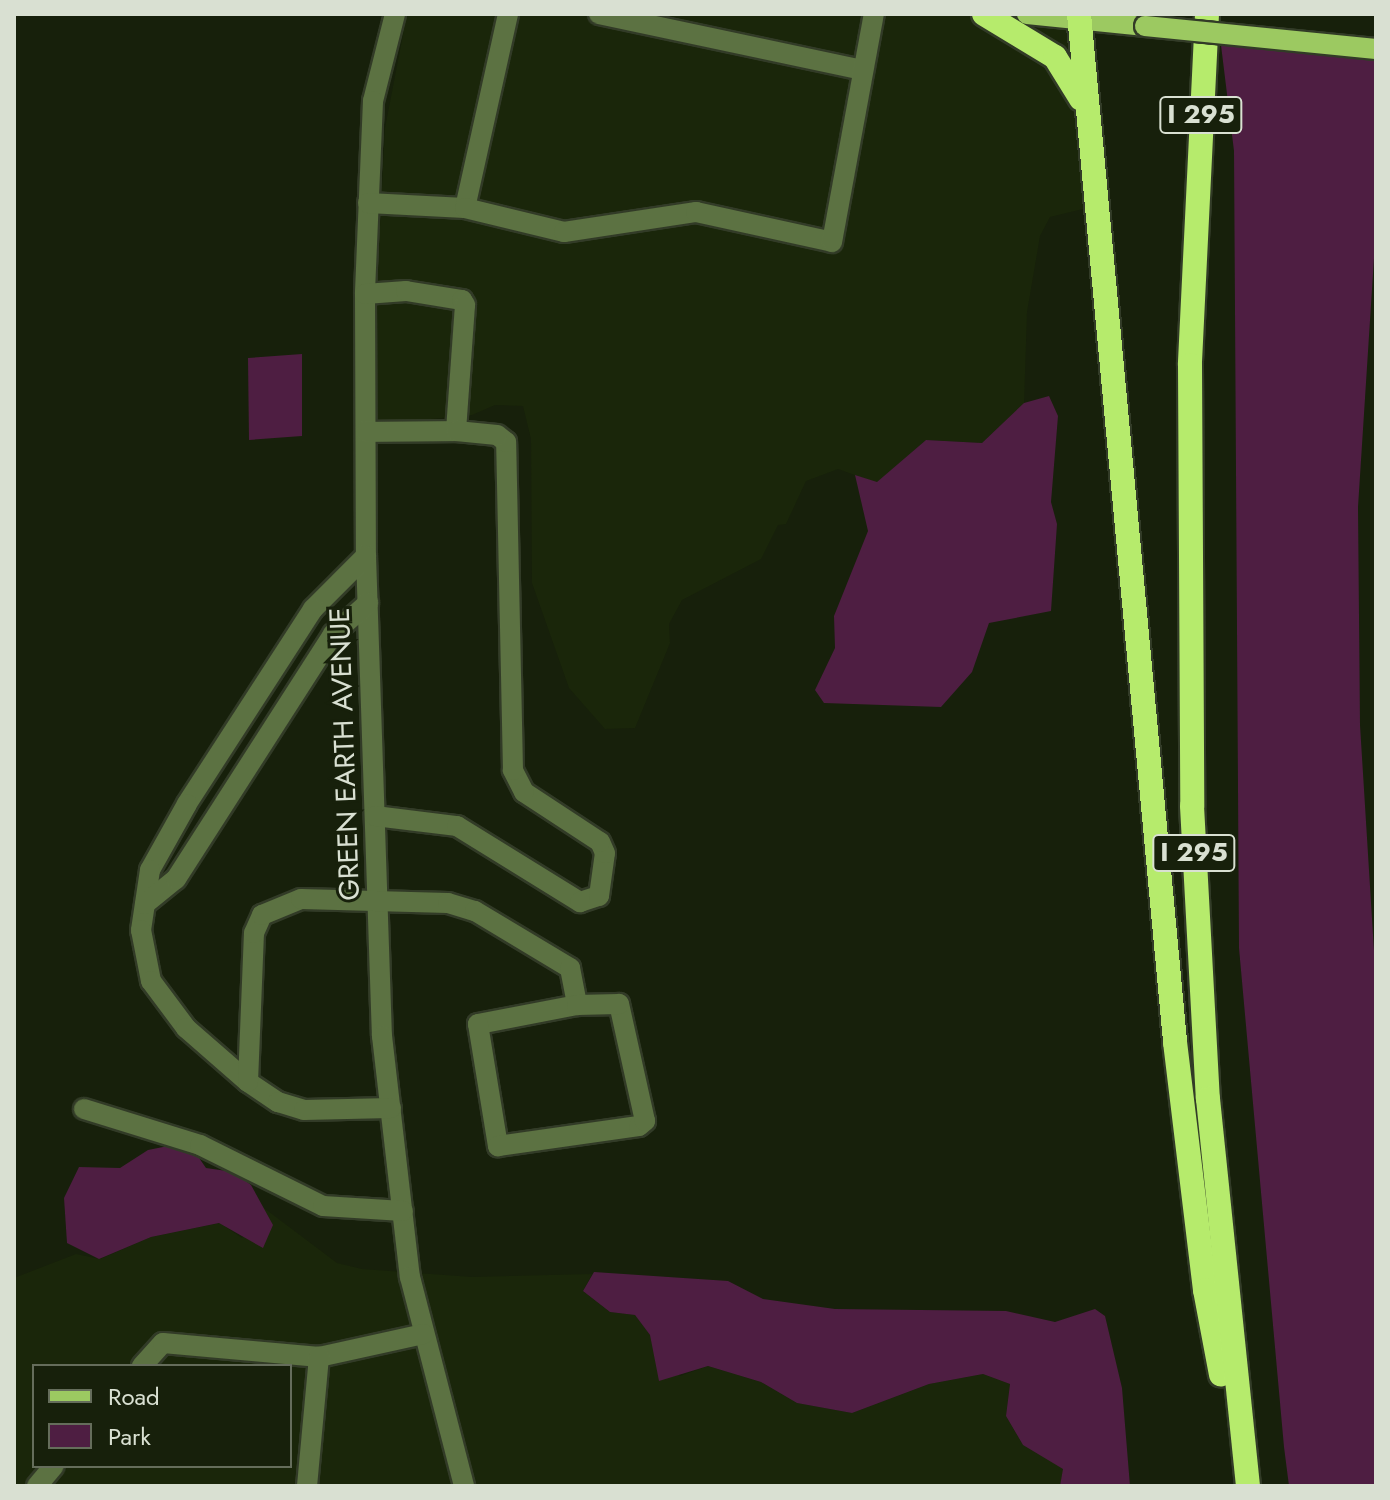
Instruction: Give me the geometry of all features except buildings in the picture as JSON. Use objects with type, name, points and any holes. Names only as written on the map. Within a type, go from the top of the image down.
[{"type":"highway","points":[[984,14],[1055,57],[1076,86],[1087,122]]},
{"type":"highway","name":"I 295","points":[[1207,14],[1190,365],[1192,806],[1208,1099],[1246,1476]]},
{"type":"highway","points":[[1079,17],[1188,1158],[1214,1345],[1246,1476]]},
{"type":"main road","points":[[1027,14],[1376,49]]},
{"type":"street","name":"GREEN EARTH AVENUE","points":[[395,14],[373,101],[365,294],[366,556],[382,1036],[403,1211],[424,1334],[464,1486]]},
{"type":"street","points":[[465,208],[508,14]]},
{"type":"street","points":[[599,14],[862,70]]},
{"type":"street","points":[[368,203],[465,208],[564,232],[696,212],[832,242],[874,14]]},
{"type":"street","points":[[365,294],[406,291],[462,300],[456,431]]},
{"type":"street","points":[[366,432],[456,431],[497,435],[506,442],[513,770],[524,792],[600,842],[605,853],[599,896],[580,902],[457,826],[375,816]]},
{"type":"street","points":[[366,556],[313,609],[187,804],[150,870],[141,930],[151,981],[186,1028],[248,1082],[278,1102],[304,1110],[391,1108]]},
{"type":"street","points":[[145,904],[176,879],[333,634],[368,603]]},
{"type":"street","points":[[248,1082],[254,933],[262,915],[301,899],[423,899],[475,911],[562,960],[570,968],[577,1005]]},
{"type":"street","points":[[619,1004],[645,1121],[639,1126],[498,1146],[478,1024],[577,1005],[619,1004]]},
{"type":"street","points":[[84,1109],[200,1145],[323,1206],[403,1211]]},
{"type":"street","points":[[144,1364],[163,1343],[319,1357],[424,1334]]},
{"type":"street","points":[[307,1486],[319,1357]]},
{"type":"street","points":[[37,1486],[52,1468]]},
{"type":"shaded area","points":[[407,14],[1076,14],[1091,207],[1050,217],[1040,236],[1027,312],[1024,404],[982,443],[926,440],[877,483],[838,469],[806,481],[786,524],[778,525],[761,559],[682,600],[669,624],[670,643],[635,728],[605,729],[569,688],[532,583],[531,439],[523,406],[495,405],[472,415],[370,425],[385,128]]},
{"type":"shaded area","points":[[264,1208],[337,1263],[362,1269],[472,1277],[592,1274],[583,1291],[610,1312],[635,1315],[680,1376],[708,1366],[761,1382],[797,1403],[852,1413],[929,1384],[983,1374],[1010,1384],[1006,1416],[1023,1445],[1064,1469],[1060,1486],[14,1486],[14,1278],[76,1254],[100,1259],[151,1237],[220,1223],[242,1238]]},
{"type":"green space","points":[[1220,37],[1376,51],[1376,227],[1358,507],[1360,725],[1375,967],[1376,1486],[1289,1486],[1284,1447],[1239,948],[1234,151]]},
{"type":"green space","points":[[302,354],[302,436],[249,440],[248,358]]},
{"type":"green space","points":[[1049,396],[1058,416],[1051,502],[1057,524],[1051,611],[989,623],[972,672],[941,707],[824,703],[815,690],[835,648],[834,616],[868,531],[855,475],[877,482],[926,440],[982,443],[1024,403]]},
{"type":"green space","points":[[168,1146],[197,1155],[206,1168],[234,1172],[251,1185],[273,1225],[263,1248],[219,1223],[151,1237],[99,1259],[67,1243],[64,1198],[79,1167],[120,1168],[148,1150]]},
{"type":"green space","points":[[594,1272],[728,1281],[763,1299],[835,1309],[1006,1311],[1055,1322],[1095,1309],[1105,1316],[1122,1388],[1130,1486],[1060,1486],[1063,1469],[1023,1445],[1006,1416],[1010,1384],[983,1374],[929,1384],[852,1413],[797,1403],[761,1382],[708,1366],[659,1381],[650,1335],[635,1315],[610,1312],[583,1291]]}]
